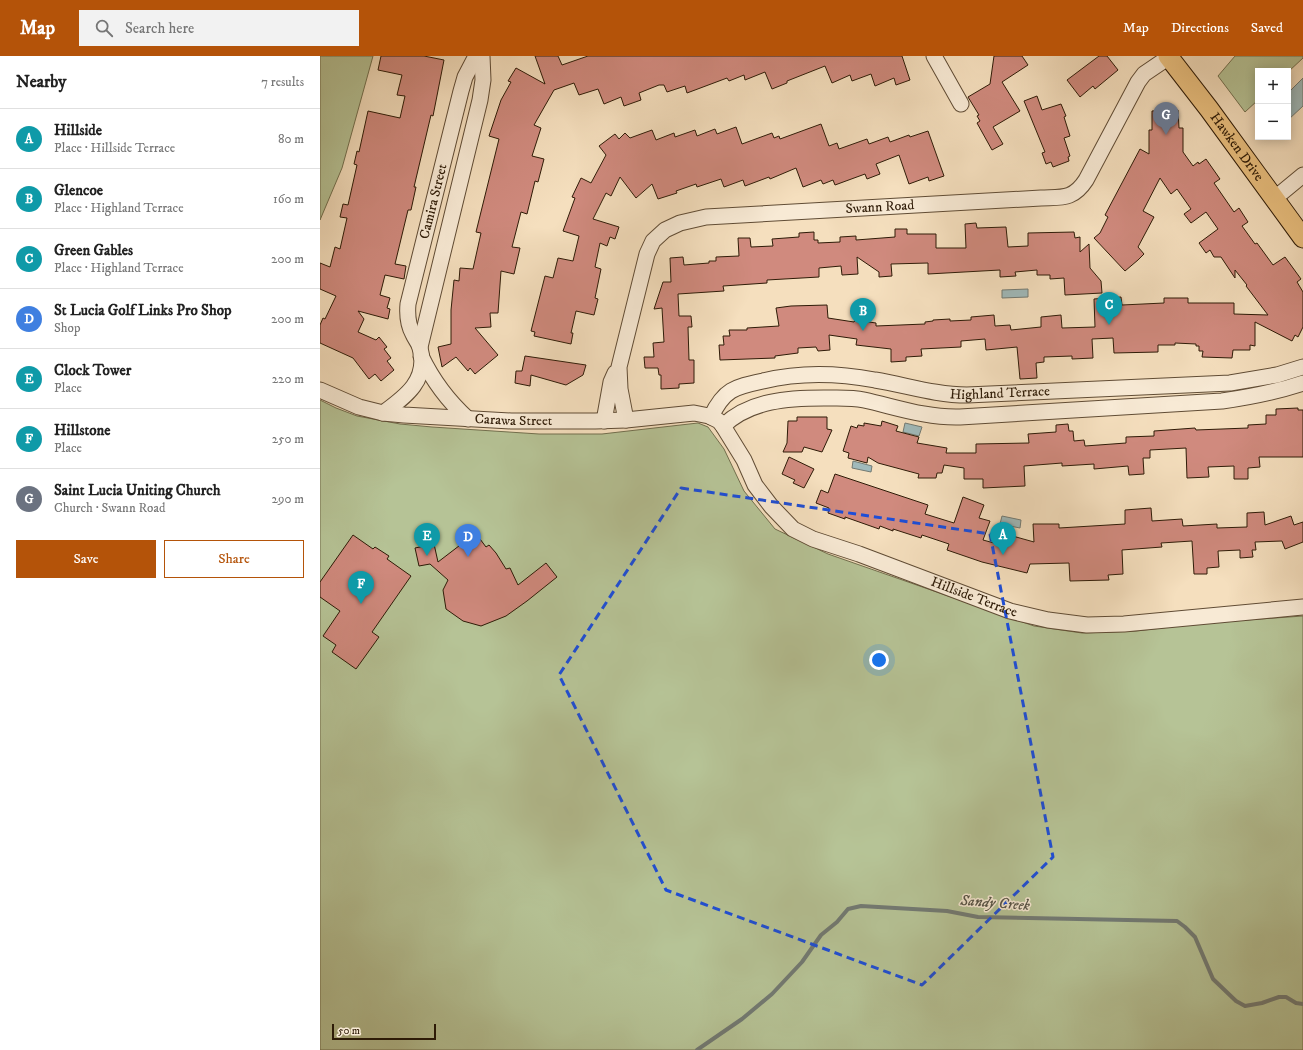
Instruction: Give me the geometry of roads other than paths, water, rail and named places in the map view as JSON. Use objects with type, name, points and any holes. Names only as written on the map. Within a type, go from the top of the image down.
[{"type":"main road","name":"Hawken Drive","points":[[1169,57],[1209,109],[1303,238]]},
{"type":"street","name":"Camira Street","points":[[468,419],[445,396],[432,376],[413,335],[407,311],[462,87],[465,77],[476,56]]},
{"type":"street","name":"Camira Street","points":[[383,413],[412,390],[420,372],[421,352],[480,100],[483,80],[482,56]]},
{"type":"street","points":[[934,56],[961,104]]},
{"type":"street","name":"Swann Road","points":[[604,421],[612,379],[619,367],[647,254],[651,245],[658,236],[669,227],[686,221],[706,218],[1033,199],[1071,195],[1077,191],[1086,180],[1138,82],[1144,74],[1169,57]]},
{"type":"street","points":[[1274,200],[1303,175]]},
{"type":"street","name":"Swann Road","points":[[619,367],[621,397],[626,420]]},
{"type":"street","name":"Highland Terrace","points":[[711,416],[720,401],[733,389],[753,383],[793,375],[854,377],[951,395],[1230,383],[1277,375],[1303,367]]},
{"type":"street","name":"Highland Terrace","points":[[724,426],[738,415],[761,404],[791,398],[854,398],[926,415],[960,417],[1222,401],[1253,397],[1303,383]]},
{"type":"street","name":"Carawa Street","points":[[320,390],[359,407],[383,413],[404,415],[511,421],[604,421],[694,413],[702,413],[711,416]]},
{"type":"street","name":"Hillside Terrace","points":[[711,416],[724,426],[744,460],[755,485],[773,509],[793,529],[813,538],[1010,611],[1048,620],[1087,625],[1124,624],[1303,607]]},
{"type":"water","points":[[1303,78],[1303,106],[1291,117],[1291,104],[1291,90]]},
{"type":"water","points":[[1028,289],[1028,297],[1002,298],[1002,290]]},
{"type":"water","points":[[905,423],[922,427],[919,436],[903,432]]},
{"type":"water","points":[[853,461],[872,466],[871,472],[852,468]]},
{"type":"water","points":[[1002,516],[1021,520],[1020,528],[1000,524]]},
{"type":"waterway","name":"Sandy Creek","points":[[697,1050],[742,1019],[772,994],[802,962],[821,935],[837,922],[848,909],[861,906],[947,911],[978,917],[1177,921],[1195,937],[1213,979],[1236,1001],[1245,1006],[1262,1003],[1279,997],[1286,997],[1296,1003],[1303,1004]]},
{"type":"place","name":"Saint Lucia Uniting Church","points":[[1166,135]]},
{"type":"place","name":"Green Gables","points":[[1109,325]]},
{"type":"place","name":"Glencoe","points":[[863,331]]},
{"type":"place","name":"Hillside","points":[[1003,555]]},
{"type":"place","name":"Clock Tower","points":[[427,556]]},
{"type":"place","name":"St Lucia Golf Links Pro Shop","points":[[468,557]]},
{"type":"place","name":"Hillstone","points":[[361,604]]}]
